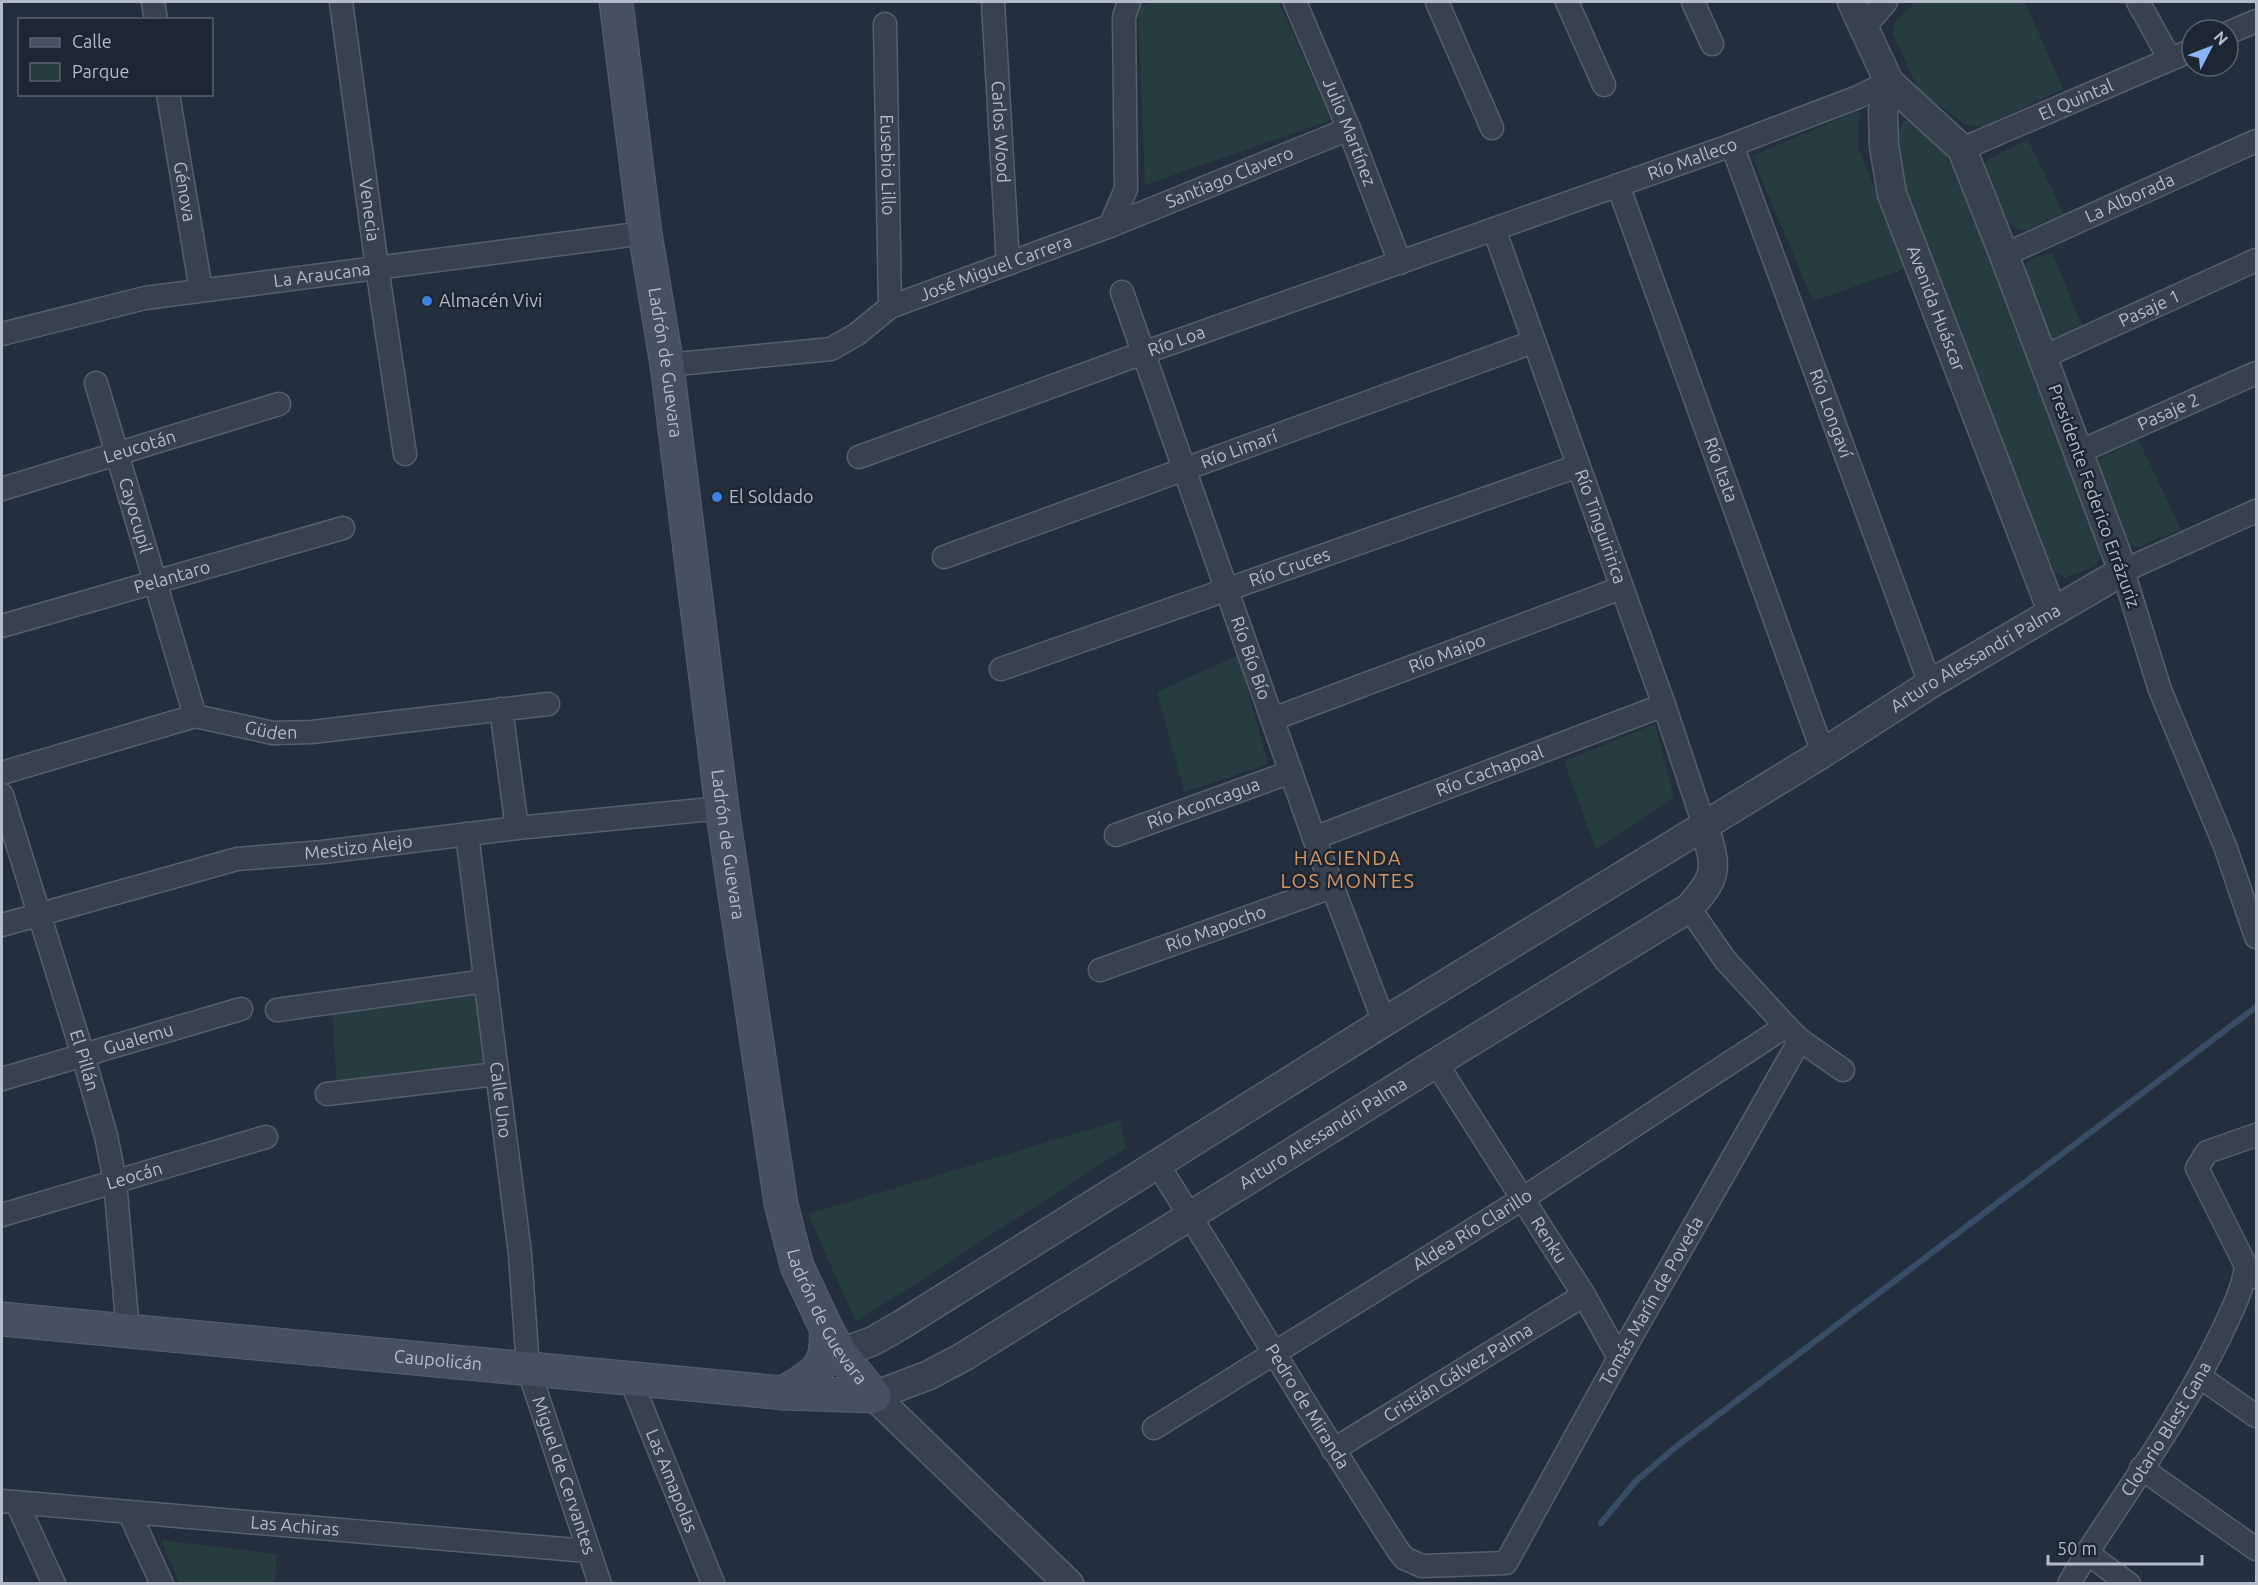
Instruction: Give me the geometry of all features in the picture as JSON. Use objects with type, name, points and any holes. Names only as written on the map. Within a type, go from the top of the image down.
[{"type":"main road","name":"Ladrón de Guevara","points":[[616,2],[645,233],[667,365],[722,808],[781,1204],[797,1266],[833,1341],[874,1396]]},
{"type":"main road","name":"Caupolicán","points":[[2,1319],[783,1393],[874,1396]]},
{"type":"main road","points":[[783,1393],[809,1378],[820,1365],[833,1341]]},
{"type":"street","points":[[153,2],[156,18]]},
{"type":"street","name":"Venecia","points":[[341,2],[405,454]]},
{"type":"street","name":"Carlos Wood","points":[[993,2],[1008,264]]},
{"type":"street","points":[[1110,226],[1126,189],[1124,17],[1129,2]]},
{"type":"street","name":"Julio Martínez","points":[[1295,2],[1349,129],[1400,263]]},
{"type":"street","points":[[1437,2],[1492,128]]},
{"type":"street","points":[[1567,2],[1604,85]]},
{"type":"street","points":[[1693,2],[1712,44]]},
{"type":"street","points":[[1852,2],[1889,82]]},
{"type":"street","points":[[1864,27],[1886,2]]},
{"type":"street","points":[[2138,2],[2170,60]]},
{"type":"street","points":[[2253,2],[2256,9]]},
{"type":"street","points":[[2240,28],[2256,21]]},
{"type":"street","name":"Eusebio Lillo","points":[[885,24],[890,307]]},
{"type":"street","name":"El Quintal","points":[[1962,149],[2180,55]]},
{"type":"street","name":"Río Malleco","points":[[1494,229],[1732,144],[1858,97],[1889,82]]},
{"type":"street","name":"Presidente Federico Errázuriz","points":[[1889,82],[1962,149],[2079,452],[2123,571],[2160,690],[2225,846],[2256,937]]},
{"type":"street","name":"Avenida Huáscar","points":[[1889,82],[1883,111],[1884,146],[1892,194],[2052,611]]},
{"type":"street","name":"Génova","points":[[168,96],[201,290]]},
{"type":"street","name":"Santiago Clavero","points":[[1110,226],[1349,129]]},
{"type":"street","name":"La Alborada","points":[[2004,255],[2256,141]]},
{"type":"street","name":"Río Longaví","points":[[1732,144],[1930,684]]},
{"type":"street","name":"Río Itata","points":[[1618,185],[1823,753]]},
{"type":"street","name":"José Miguel Carrera","points":[[667,365],[831,349],[857,334],[890,307],[1110,226]]},
{"type":"street","name":"Río Loa","points":[[859,457],[1143,352],[1494,229]]},
{"type":"street","name":"Río Tinguiririca","points":[[1494,229],[1664,705],[1704,825]]},
{"type":"street","name":"La Araucana","points":[[2,334],[134,301],[201,290],[645,233]]},
{"type":"street","name":"Pasaje 1","points":[[2043,357],[2256,260]]},
{"type":"street","name":"Río Bío Bío","points":[[1122,292],[1314,838],[1383,1022]]},
{"type":"street","name":"Río Limarí","points":[[944,557],[1533,342]]},
{"type":"street","name":"Pasaje 2","points":[[2079,452],[2256,373]]},
{"type":"street","name":"Cayocupil","points":[[96,382],[195,716]]},
{"type":"street","name":"Leucotán","points":[[2,489],[279,404]]},
{"type":"street","name":"Río Cruces","points":[[1001,669],[1578,466]]},
{"type":"street","name":"Arturo Alessandri Palma","points":[[833,1341],[873,1341],[901,1325],[1383,1022],[1823,753],[1930,684],[2123,571],[2256,511]]},
{"type":"street","name":"Pelantaro","points":[[2,626],[343,528]]},
{"type":"street","name":"Río Maipo","points":[[1273,719],[1622,588]]},
{"type":"street","name":"Güden","points":[[2,773],[195,716],[273,733],[312,732],[548,704]]},
{"type":"street","name":"Río Cachapoal","points":[[1314,838],[1664,705]]},
{"type":"street","points":[[501,709],[517,828]]},
{"type":"street","name":"Río Aconcagua","points":[[1116,835],[1291,772]]},
{"type":"street","name":"El Pillán","points":[[2,795],[84,1055],[106,1136],[115,1181],[128,1332]]},
{"type":"street","name":"Mestizo Alejo","points":[[2,925],[237,859],[323,852],[517,828],[722,808]]},
{"type":"street","name":"Arturo Alessandri Palma","points":[[874,1396],[929,1375],[963,1356],[1689,908],[1706,890],[1713,876],[1714,860],[1704,825]]},
{"type":"street","name":"Calle Uno","points":[[467,834],[520,1254],[528,1368]]},
{"type":"street","name":"Río Mapocho","points":[[1100,970],[1332,888]]},
{"type":"street","points":[[1689,908],[1726,962],[1793,1033],[1843,1070]]},
{"type":"street","points":[[277,1010],[486,981]]},
{"type":"street","name":"Gualemu","points":[[2,1079],[241,1009]]},
{"type":"street","name":"Aldea Río Clarillo","points":[[1154,1428],[1793,1033]]},
{"type":"street","name":"Tomás Marín de Poveda","points":[[1506,1563],[1793,1033]]},
{"type":"street","name":"Renku","points":[[1436,1063],[1584,1295],[1619,1358]]},
{"type":"street","points":[[327,1094],[496,1074]]},
{"type":"street","points":[[2251,1272],[2197,1168],[2207,1152],[2256,1136]]},
{"type":"street","name":"Leocán","points":[[2,1215],[266,1137]]},
{"type":"street","name":"Pedro de Miranda","points":[[1158,1165],[1275,1352],[1333,1450],[1404,1557],[1422,1566],[1506,1563]]},
{"type":"street","name":"Clotario Blest Gana","points":[[2069,1584],[2086,1553],[2200,1377],[2251,1272]]},
{"type":"street","name":"Cristián Gálvez Palma","points":[[1333,1450],[1584,1295]]},
{"type":"street","name":"Miguel de Cervantes","points":[[528,1368],[600,1584]]},
{"type":"street","points":[[2200,1377],[2256,1416]]},
{"type":"street","name":"Las Amapolas","points":[[630,1378],[712,1584]]},
{"type":"street","name":"Ladrón de Guevara","points":[[874,1396],[1069,1584]]},
{"type":"street","points":[[2141,1468],[2256,1549]]},
{"type":"street","points":[[9,1502],[54,1584]]},
{"type":"street","name":"Las Achiras","points":[[9,1502],[588,1551]]},
{"type":"street","points":[[129,1512],[162,1584]]},
{"type":"street","points":[[2086,1553],[2128,1584]]},
{"type":"green space","points":[[1153,2],[1279,2],[1331,120],[1145,185],[1138,7]]},
{"type":"green space","points":[[1915,2],[2025,2],[2063,89],[1982,127],[1966,125],[1919,91],[1892,32],[1894,24]]},
{"type":"green space","points":[[1860,110],[1858,147],[1908,268],[1813,301],[1752,156]]},
{"type":"green space","points":[[1903,121],[1913,121],[1942,150],[1956,170],[2103,551],[2096,566],[2065,578],[2054,572],[1908,201],[1897,151],[1899,131]]},
{"type":"green space","points":[[2028,140],[2064,214],[2023,231],[2009,224],[1983,169],[1988,159]]},
{"type":"green space","points":[[2052,252],[2082,325],[2050,340],[2022,269],[2027,261]]},
{"type":"green space","points":[[2138,439],[2181,529],[2139,547],[2130,545],[2097,469],[2100,459]]},
{"type":"green space","points":[[1238,655],[1268,764],[1184,792],[1157,692]]},
{"type":"green space","points":[[1655,724],[1674,797],[1596,850],[1564,761]]},
{"type":"green space","points":[[482,995],[490,1068],[337,1085],[332,1012]]},
{"type":"green space","points":[[1121,1120],[1126,1148],[856,1322],[808,1214]]},
{"type":"green space","points":[[161,1540],[277,1554],[275,1583],[179,1583]]},
{"type":"waterway","points":[[1601,1523],[1636,1481],[1677,1446],[2256,1007]]},
{"type":"place","name":"Almacén Vivi","points":[[427,301]]},
{"type":"place","name":"El Soldado","points":[[717,497]]},
{"type":"district","name":"HACIENDA LOS MONTES","points":[[1348,870]]}]
